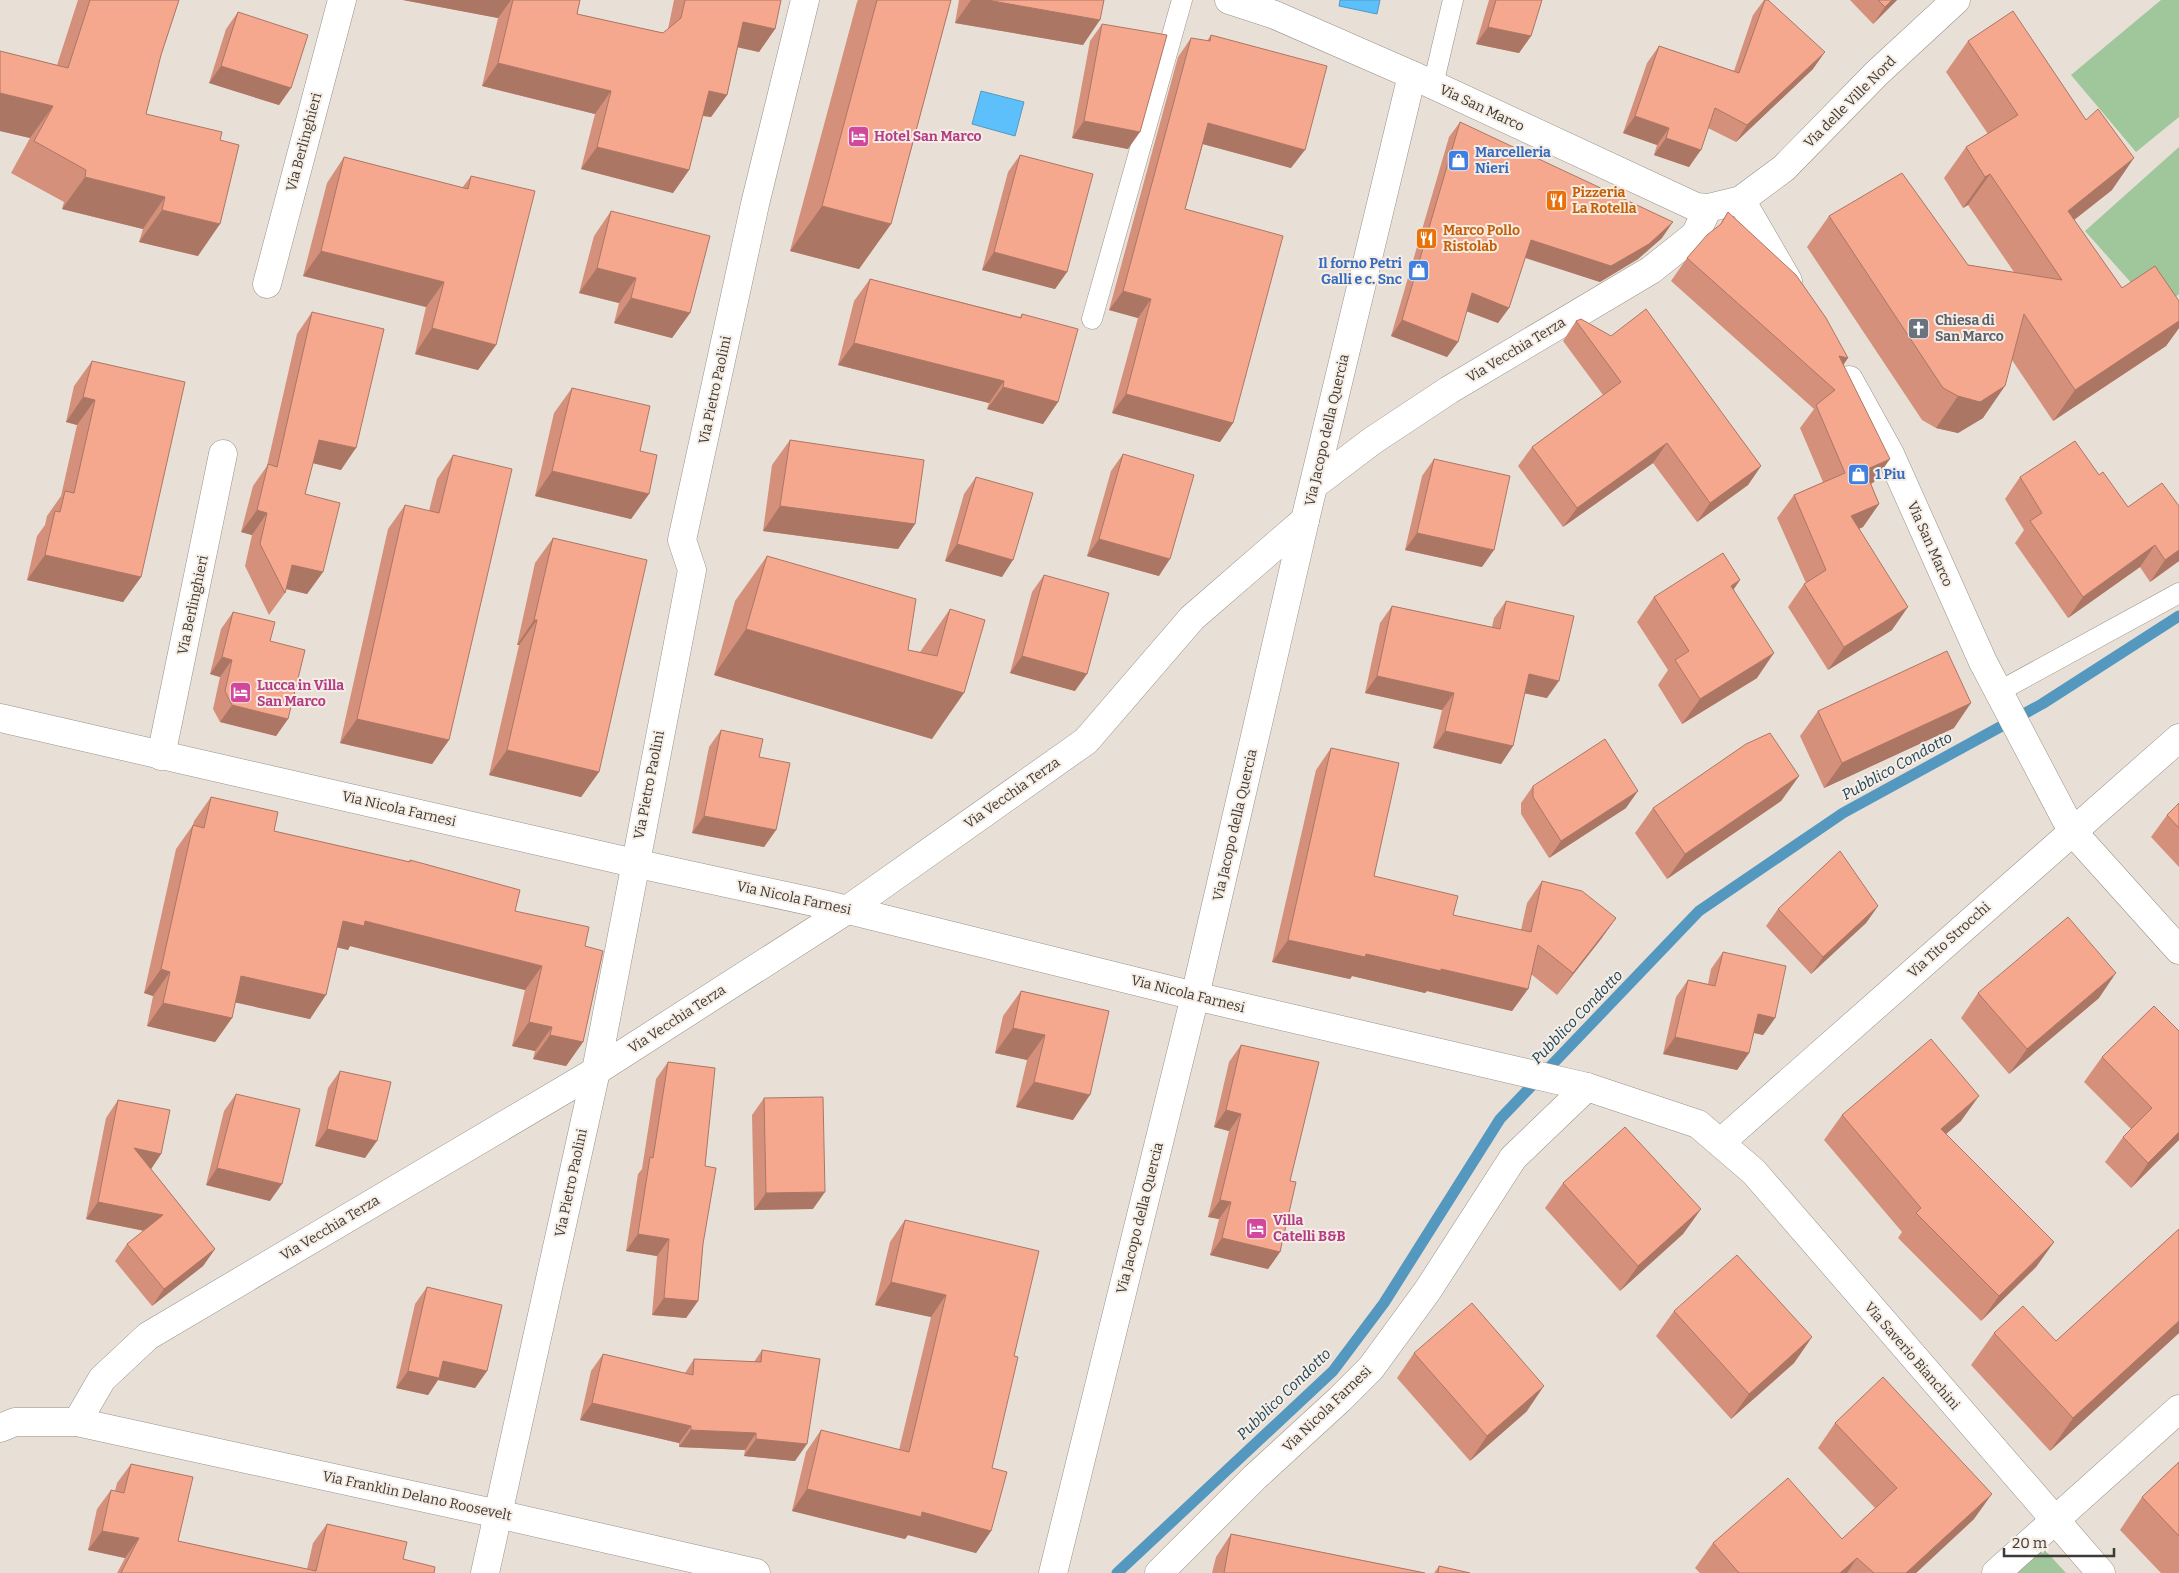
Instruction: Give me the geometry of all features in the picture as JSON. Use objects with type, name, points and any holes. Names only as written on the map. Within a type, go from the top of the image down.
[{"type":"street","name":"Via Berlinghieri","points":[[268,284],[342,0]]},
{"type":"street","name":"Via Pietro Paolini","points":[[485,1573],[596,1071],[634,863],[692,570],[682,540],[755,204],[805,0]]},
{"type":"street","name":"Via San Marco","points":[[1228,0],[1275,15],[1423,80],[1696,207],[1708,208],[1742,200]]},
{"type":"street","name":"Via delle Ville Nord","points":[[1742,200],[1784,168],[1877,73],[1956,0]]},
{"type":"street","name":"Via Jacopo della Quercia","points":[[1053,1573],[1195,996],[1305,520],[1423,80]]},
{"type":"street","points":[[1742,200],[1778,266],[1800,300]]},
{"type":"street","name":"Via Vecchia Terza","points":[[1314,485],[1372,441],[1450,390],[1651,270],[1695,235],[1708,208]]},
{"type":"street","name":"Via San Marco","points":[[1837,359],[1890,454],[2001,698],[2072,831],[2179,950]]},
{"type":"street","name":"Via Berlinghieri","points":[[161,756],[224,454]]},
{"type":"street","name":"Via Vecchia Terza","points":[[77,1422],[102,1379],[148,1336],[596,1071],[847,910],[1086,741],[1192,618],[1305,520]]},
{"type":"street","name":"Via Nicola Farnesi","points":[[0,718],[847,910],[1195,996],[1578,1085],[1698,1124],[1721,1142]]},
{"type":"street","name":"Via Tito Strocchi","points":[[1721,1142],[2179,738]]},
{"type":"street","name":"Via Nicola Farnesi","points":[[1159,1573],[1255,1477],[1372,1368],[1428,1290],[1513,1158],[1578,1085]]},
{"type":"street","name":"Via Saverio Bianchini","points":[[1721,1142],[1760,1180],[2101,1573]]},
{"type":"street","points":[[1996,1573],[2179,1408]]},
{"type":"street","points":[[0,1428],[15,1422],[77,1422]]},
{"type":"street","name":"Via Franklin Delano Roosevelt","points":[[77,1422],[498,1514],[756,1573]]},
{"type":"lane","points":[[1092,319],[1182,0]]},
{"type":"lane","points":[[1423,80],[1453,0]]},
{"type":"lane","points":[[2001,698],[2179,593]]},
{"type":"green space","points":[[2161,0],[2179,0],[2179,117],[2136,152],[2071,75]]},
{"type":"green space","points":[[2179,147],[2179,294],[2158,313],[2085,231]]},
{"type":"green space","points":[[2044,1549],[2066,1573],[2017,1573]]},
{"type":"water","points":[[1340,0],[1380,0],[1377,14],[1339,6]]},
{"type":"water","points":[[981,91],[1024,102],[1015,136],[972,124]]},
{"type":"building","points":[[90,0],[179,0],[161,55],[146,114],[222,132],[220,140],[239,145],[220,224],[162,210],[165,197],[85,177],[86,170],[34,141],[53,106],[0,93],[0,51],[68,68]]},
{"type":"building","points":[[513,0],[580,0],[577,14],[663,33],[681,18],[685,0],[781,0],[775,29],[743,22],[727,95],[709,91],[689,170],[597,147],[611,91],[498,63]]},
{"type":"building","points":[[877,0],[951,0],[891,224],[822,206]]},
{"type":"building","points":[[987,0],[1104,0],[1100,20]]},
{"type":"building","points":[[1496,0],[1542,0],[1531,36],[1488,27]]},
{"type":"building","points":[[1765,0],[1768,0],[1825,52],[1747,125],[1715,108],[1701,150],[1666,138],[1669,128],[1635,116],[1659,46],[1739,73]]},
{"type":"building","points":[[1878,0],[1892,0],[1885,7]]},
{"type":"building","points":[[2013,11],[2086,120],[2098,109],[2134,158],[2068,211],[2122,288],[2155,266],[2179,301],[2179,321],[2075,390],[2024,314],[2005,386],[1980,402],[1958,396],[1943,388],[1829,216],[1902,173],[1968,265],[2062,280],[1990,174],[1985,177],[1966,147],[2018,115],[1968,41]]},
{"type":"building","points":[[238,12],[308,35],[291,88],[221,66]]},
{"type":"building","points":[[1102,24],[1167,35],[1140,132],[1084,121]]},
{"type":"building","points":[[1211,35],[1327,66],[1305,150],[1208,123],[1185,209],[1283,236],[1233,423],[1126,394],[1151,299],[1123,291],[1191,38],[1210,41]]},
{"type":"building","points":[[1460,122],[1673,222],[1649,244],[1611,266],[1531,240],[1509,308],[1472,293],[1458,342],[1402,320]]},
{"type":"building","points":[[1020,155],[1093,174],[1067,272],[994,252]]},
{"type":"building","points":[[344,157],[468,189],[471,176],[535,191],[496,345],[432,328],[444,282],[321,251]]},
{"type":"building","points":[[611,211],[710,236],[690,313],[631,298],[636,278],[597,268]]},
{"type":"building","points":[[1728,212],[1796,275],[1826,318],[1848,358],[1839,356],[1890,459],[1865,470],[1879,504],[1851,516],[1908,607],[1844,647],[1804,584],[1826,570],[1794,495],[1845,473],[1816,405],[1835,390],[1687,258],[1707,235],[1721,224]]},
{"type":"building","points":[[870,279],[1021,318],[1022,314],[1078,329],[1058,402],[1003,387],[1004,381],[854,343]]},
{"type":"building","points":[[1646,309],[1761,466],[1710,503],[1667,443],[1577,508],[1532,447],[1621,382],[1576,321],[1581,319],[1611,336]]},
{"type":"building","points":[[312,312],[384,329],[356,448],[319,440],[305,494],[340,503],[323,572],[292,565],[285,593],[260,544],[267,513],[257,510],[268,464],[277,467]]},
{"type":"building","points":[[92,361],[185,382],[141,577],[45,555],[55,511],[60,512],[65,491],[74,493],[95,400],[83,397]]},
{"type":"building","points":[[572,388],[650,406],[640,451],[657,455],[649,494],[552,471]]},
{"type":"building","points":[[790,440],[924,460],[915,524],[780,506]]},
{"type":"building","points":[[2075,441],[2099,475],[2103,472],[2128,507],[2162,483],[2179,506],[2179,550],[2165,560],[2155,545],[2083,597],[2030,521],[2042,513],[2020,477]]},
{"type":"building","points":[[1123,454],[1194,475],[1170,559],[1099,539]]},
{"type":"building","points":[[453,455],[512,469],[449,740],[357,719],[405,505],[439,513]]},
{"type":"building","points":[[1434,459],[1510,476],[1494,550],[1417,533]]},
{"type":"building","points":[[976,477],[1033,493],[1013,560],[957,544]]},
{"type":"building","points":[[553,538],[647,560],[599,772],[507,750],[537,620],[534,620]]},
{"type":"building","points":[[1723,553],[1740,580],[1731,586],[1774,653],[1700,699],[1675,660],[1689,651],[1654,597]]},
{"type":"building","points":[[767,556],[916,599],[908,650],[937,656],[950,609],[985,620],[964,693],[746,629]]},
{"type":"building","points":[[1044,575],[1109,593],[1087,674],[1022,656]]},
{"type":"building","points":[[1506,601],[1574,616],[1559,681],[1529,674],[1513,746],[1445,731],[1454,693],[1377,676],[1392,606],[1500,629]]},
{"type":"building","points":[[233,612],[275,622],[270,641],[305,650],[288,719],[232,705],[225,691],[232,660],[222,657]]},
{"type":"building","points":[[1947,651],[1971,703],[1842,763],[1818,711]]},
{"type":"building","points":[[721,730],[763,739],[759,757],[790,763],[776,830],[704,816]]},
{"type":"building","points":[[1770,733],[1799,776],[1685,854],[1653,808],[1746,744]]},
{"type":"building","points":[[1605,739],[1638,791],[1561,841],[1533,797],[1533,786]]},
{"type":"building","points":[[1331,748],[1399,763],[1374,876],[1458,896],[1453,915],[1531,932],[1542,881],[1582,891],[1616,918],[1573,973],[1538,945],[1528,989],[1441,969],[1441,971],[1366,954],[1365,957],[1288,940]]},
{"type":"building","points":[[211,797],[278,812],[274,831],[410,862],[410,860],[520,890],[515,911],[589,927],[585,946],[603,951],[583,1042],[550,1035],[552,1027],[529,1022],[542,966],[365,921],[364,926],[343,921],[326,995],[241,976],[232,1018],[163,1003],[170,972],[161,969],[193,825],[204,828]]},
{"type":"building","points":[[2179,803],[2179,828],[2167,815]]},
{"type":"building","points":[[1840,851],[1878,906],[1823,957],[1778,909]]},
{"type":"building","points":[[2068,917],[2116,973],[2027,1049],[1978,993]]},
{"type":"building","points":[[1723,952],[1786,966],[1775,1018],[1758,1014],[1749,1053],[1675,1037],[1688,980],[1715,986]]},
{"type":"building","points":[[1021,991],[1109,1011],[1090,1095],[1034,1082],[1045,1035],[1013,1028]]},
{"type":"building","points":[[2154,1006],[2179,1031],[2179,1132],[2148,1163],[2123,1137],[2152,1108],[2102,1057]]},
{"type":"building","points":[[1931,1039],[1979,1096],[1941,1129],[2054,1242],[1999,1296],[1916,1213],[1921,1208],[1842,1115]]},
{"type":"building","points":[[1241,1045],[1319,1062],[1290,1181],[1296,1182],[1280,1252],[1222,1238],[1231,1202],[1220,1200],[1241,1114],[1226,1110]]},
{"type":"building","points":[[668,1062],[715,1068],[705,1166],[716,1168],[703,1244],[698,1301],[664,1298],[669,1239],[638,1234],[650,1157],[653,1158]]},
{"type":"building","points":[[340,1071],[391,1082],[377,1141],[327,1129]]},
{"type":"building","points":[[236,1094],[300,1109],[282,1184],[217,1168]]},
{"type":"building","points":[[823,1097],[825,1192],[766,1193],[764,1098]]},
{"type":"building","points":[[118,1100],[170,1110],[161,1154],[134,1148],[215,1249],[164,1289],[127,1244],[163,1215],[98,1202]]},
{"type":"building","points":[[1625,1127],[1701,1209],[1638,1266],[1563,1183]]},
{"type":"building","points":[[905,1220],[1039,1251],[1014,1356],[1018,1357],[992,1468],[1007,1472],[991,1531],[922,1512],[921,1517],[807,1489],[821,1430],[909,1452],[946,1295],[891,1282]]},
{"type":"building","points":[[2179,1229],[2179,1321],[2073,1418],[1994,1333],[2023,1306],[2056,1341]]},
{"type":"building","points":[[1737,1255],[1812,1337],[1749,1394],[1674,1311]]},
{"type":"building","points":[[427,1287],[502,1305],[487,1371],[443,1361],[439,1378],[408,1371]]},
{"type":"building","points":[[1472,1303],[1544,1386],[1487,1436],[1414,1353]]},
{"type":"building","points":[[762,1350],[820,1359],[807,1444],[756,1439],[756,1433],[691,1430],[691,1426],[592,1403],[603,1354],[693,1375],[694,1359],[761,1362]]},
{"type":"building","points":[[1883,1377],[1992,1494],[1906,1573],[1874,1573],[1857,1558],[1840,1573],[1739,1573],[1713,1543],[1788,1478],[1842,1539],[1897,1488],[1835,1423]]},
{"type":"building","points":[[2179,1462],[2179,1536],[2142,1497]]},
{"type":"building","points":[[131,1464],[193,1477],[178,1541],[316,1571],[327,1524],[407,1542],[403,1559],[435,1567],[434,1573],[121,1573],[139,1538],[102,1531],[111,1490],[124,1493]]},
{"type":"building","points":[[1231,1534],[1425,1573],[1224,1573]]},
{"type":"building","points":[[1439,1566],[1470,1573],[1438,1573]]},
{"type":"waterway","name":"Pubblico Condotto","points":[[1117,1573],[1333,1371],[1384,1303],[1500,1119],[1699,911],[1843,813],[2042,704],[2179,616]]},
{"type":"place","name":"Hotel San Marco","points":[[858,136]]},
{"type":"place","name":"Marcelleria Nieri","points":[[1459,160]]},
{"type":"place","name":"Pizzeria La Rotella","points":[[1556,200]]},
{"type":"place","name":"Marco Pollo Ristolab","points":[[1427,238]]},
{"type":"place","name":"Il forno Petri Galli e c. Snc","points":[[1418,271]]},
{"type":"place","name":"Chiesa di San Marco","points":[[1919,328]]},
{"type":"place","name":"1 Piu","points":[[1859,474]]},
{"type":"place","name":"Lucca in Villa San Marco","points":[[241,693]]},
{"type":"place","name":"Villa Catelli B&B","points":[[1257,1228]]}]
